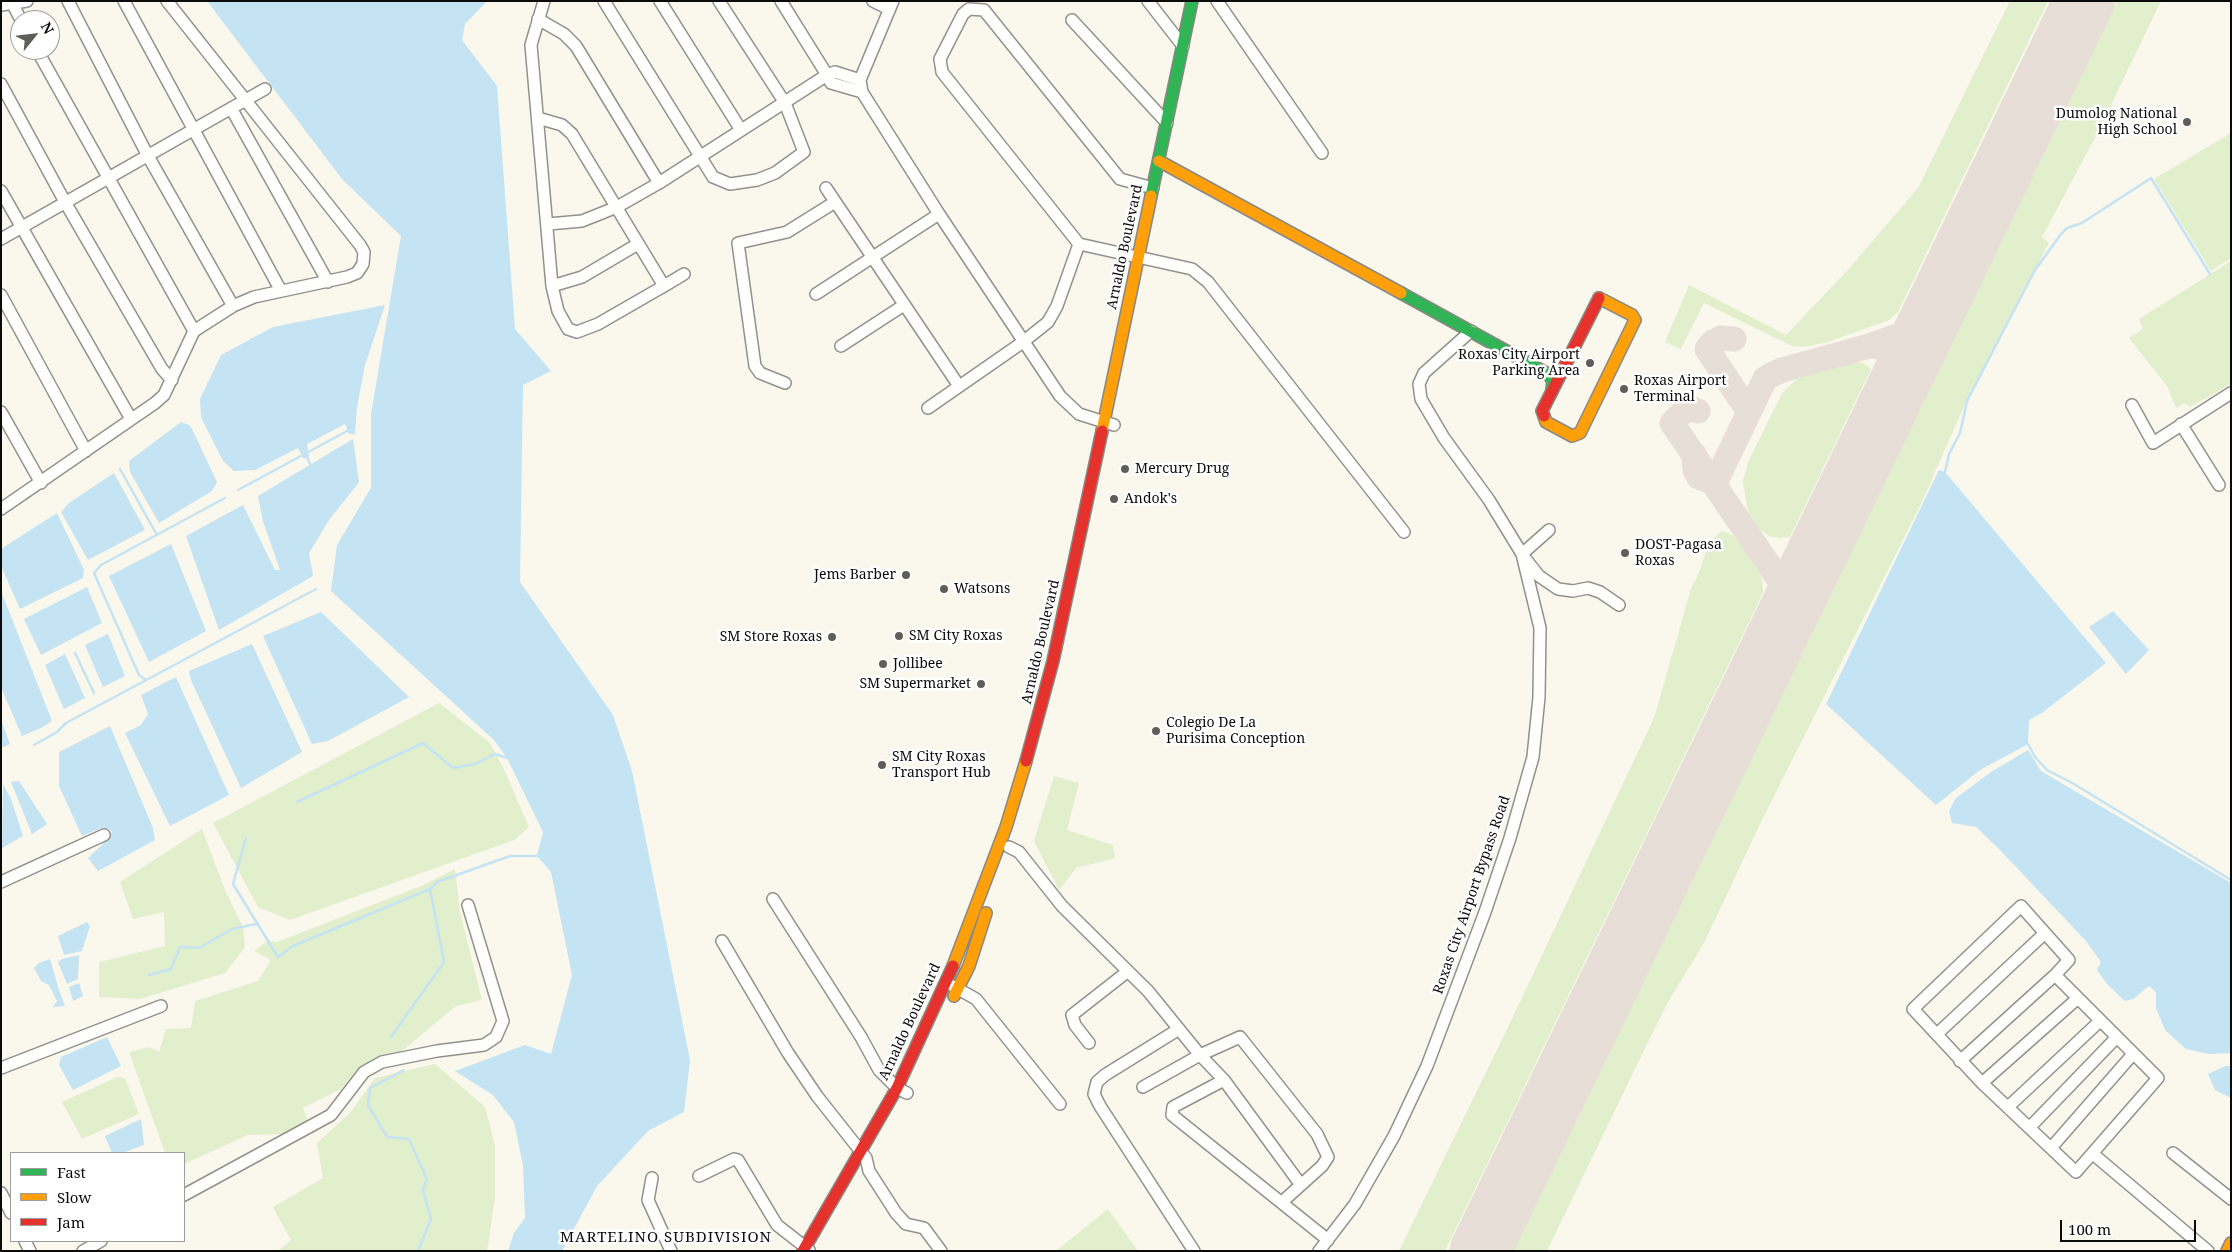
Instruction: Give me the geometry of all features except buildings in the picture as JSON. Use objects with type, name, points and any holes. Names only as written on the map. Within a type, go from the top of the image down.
[{"type":"main road","name":"Arnaldo Boulevard","points":[[902,1090],[952,986],[1010,829],[1026,763],[1058,662],[1080,565],[1182,73],[1183,46],[1192,1]]},
{"type":"main road","name":"Arnaldo Boulevard","points":[[1143,257],[1153,188],[1163,163],[1167,123],[1203,1]]},
{"type":"main road","points":[[1163,163],[1548,374],[1553,381],[1552,389]]},
{"type":"main road","points":[[1601,298],[1635,317],[1592,410],[1577,436],[1572,436],[1550,425],[1543,417],[1542,411],[1552,389],[1597,299],[1601,298]]},
{"type":"main road","points":[[1548,374],[1563,368]]},
{"type":"main road","name":"Arnaldo Boulevard","points":[[949,1006],[952,986],[968,966],[992,898],[1009,847],[1010,829]]},
{"type":"main road","name":"Arnaldo Boulevard","points":[[806,1250],[928,1049]]},
{"type":"main road","name":"Arnaldo Boulevard","points":[[822,1242],[863,1155]]},
{"type":"main road","points":[[2227,1251],[2231,1244]]},
{"type":"street","points":[[6,4],[27,1]]},
{"type":"street","points":[[68,1],[148,156],[233,306]]},
{"type":"street","points":[[124,1],[281,291]]},
{"type":"street","points":[[1,509],[160,399],[172,380],[194,331],[233,306],[254,297],[328,282],[358,273],[363,264],[364,252],[167,1]]},
{"type":"street","points":[[544,1],[531,45],[552,286],[558,311],[568,329],[577,332],[598,324],[684,274]]},
{"type":"street","points":[[604,1],[713,177],[730,184],[757,180],[775,173],[804,152],[785,103],[719,1]]},
{"type":"street","points":[[660,1],[741,130]]},
{"type":"street","points":[[781,1],[831,83],[861,86]]},
{"type":"street","points":[[861,86],[891,5],[873,1]]},
{"type":"street","points":[[1148,1],[1183,46]]},
{"type":"street","points":[[1217,1],[1322,153]]},
{"type":"street","points":[[1153,188],[1120,179],[984,10],[969,9],[963,14],[940,59],[942,72],[1078,244],[1192,269],[1208,282],[1404,532]]},
{"type":"street","points":[[538,19],[564,34],[576,46],[658,183]]},
{"type":"street","points":[[1072,20],[1167,123]]},
{"type":"street","points":[[42,60],[194,331]]},
{"type":"street","points":[[548,224],[582,221],[617,207],[827,75]]},
{"type":"street","points":[[1,84],[65,202],[162,369],[172,380]]},
{"type":"street","points":[[861,86],[939,214],[1060,396],[1079,414],[1109,424]]},
{"type":"street","points":[[1,239],[265,89]]},
{"type":"street","points":[[230,108],[328,282]]},
{"type":"street","points":[[538,118],[562,125],[572,134],[664,286]]},
{"type":"street","points":[[826,188],[959,386]]},
{"type":"street","points":[[1,191],[131,420]]},
{"type":"street","points":[[785,383],[760,373],[755,366],[738,242],[787,232],[835,202]]},
{"type":"street","points":[[816,294],[939,214]]},
{"type":"street","points":[[552,286],[582,277],[638,244]]},
{"type":"street","points":[[928,408],[1023,342],[1048,322],[1057,306],[1078,244]]},
{"type":"street","points":[[1,295],[86,451]]},
{"type":"street","points":[[841,346],[904,306]]},
{"type":"street","name":"Roxas City Airport Bypass Road","points":[[1319,1251],[1355,1204],[1394,1136],[1427,1066],[1485,912],[1533,756],[1539,697],[1540,628],[1522,554],[1489,500],[1444,438],[1421,399],[1419,384],[1424,373],[1471,331]]},
{"type":"street","points":[[2132,405],[2153,443],[2231,393]]},
{"type":"street","points":[[1,412],[41,483]]},
{"type":"street","points":[[2181,424],[2219,485]]},
{"type":"street","points":[[1549,530],[1522,554],[1540,576],[1558,589],[1573,591],[1588,588],[1600,592],[1619,605]]},
{"type":"street","points":[[1,882],[104,835]]},
{"type":"street","points":[[1009,847],[1019,852],[1062,906],[1148,992],[1200,1055],[1224,1080],[1301,1184]]},
{"type":"street","points":[[773,899],[861,1037],[879,1070],[902,1090]]},
{"type":"street","points":[[185,1194],[331,1115],[364,1072],[382,1062],[437,1051],[484,1045],[496,1037],[503,1021],[468,905]]},
{"type":"street","points":[[1960,1061],[2056,975],[2069,960],[2021,906],[1913,1009],[1960,1061],[1982,1083],[2076,1172],[2158,1078],[2056,975]]},
{"type":"street","points":[[1937,1034],[2045,933]]},
{"type":"street","points":[[722,941],[788,1053],[863,1155],[869,1171],[896,1213],[906,1224],[924,1228],[941,1251]]},
{"type":"street","points":[[1089,1042],[1072,1015],[1127,972]]},
{"type":"street","points":[[952,986],[976,998],[1060,1104]]},
{"type":"street","points":[[1982,1083],[2078,998]]},
{"type":"street","points":[[1,1068],[161,1006]]},
{"type":"street","points":[[2008,1108],[2100,1021]]},
{"type":"street","points":[[1179,1029],[1105,1075],[1097,1082],[1094,1094],[1194,1251]]},
{"type":"street","points":[[1143,1087],[1200,1055],[1240,1037],[1317,1134],[1328,1157],[1322,1166],[1282,1202]]},
{"type":"street","points":[[2030,1127],[2117,1037]]},
{"type":"street","points":[[2051,1148],[2133,1054]]},
{"type":"street","points":[[1224,1080],[1173,1107],[1172,1115],[1328,1240]]},
{"type":"street","points":[[2093,1154],[2208,1251]]},
{"type":"street","points":[[2173,1154],[2231,1199]]},
{"type":"street","points":[[698,1176],[734,1158],[738,1160],[778,1225],[806,1250]]},
{"type":"street","points":[[652,1178],[648,1200],[671,1251]]},
{"type":"street","points":[[1,1193],[10,1211]]},
{"type":"street","points":[[83,1251],[99,1242]]},
{"type":"green space","points":[[2010,1],[2048,1],[1898,312],[1889,320],[1828,342],[1805,347],[1792,346],[1704,303],[1681,349],[1665,342],[1689,285],[1786,335],[1846,272],[1918,188]]},
{"type":"green space","points":[[2116,1],[2161,1],[2097,134],[2042,237],[2049,243],[1968,397],[1921,504],[1761,822],[1704,943],[1668,1002],[1547,1251],[1513,1251]]},
{"type":"green space","points":[[2231,133],[2231,258],[2211,271],[2154,179]]},
{"type":"green space","points":[[2231,261],[2231,384],[2190,407],[2185,403],[2176,408],[2167,386],[2129,338],[2143,329],[2139,319]]},
{"type":"green space","points":[[1857,361],[1871,369],[1790,537],[1779,538],[1769,536],[1758,528],[1748,512],[1743,481],[1749,460],[1782,393],[1799,377],[1816,369],[1838,363]]},
{"type":"green space","points":[[1722,531],[1734,536],[1755,566],[1762,579],[1763,593],[1445,1251],[1399,1251],[1510,1023],[1654,718],[1691,589],[1700,570],[1709,542]]},
{"type":"green space","points":[[439,703],[489,742],[503,767],[529,827],[514,840],[290,920],[258,907],[213,823]]},
{"type":"green space","points":[[1054,776],[1079,783],[1067,830],[1113,845],[1115,858],[1076,868],[1059,890],[1034,841]]},
{"type":"green space","points":[[202,829],[225,890],[243,927],[245,947],[225,973],[140,999],[99,997],[99,962],[165,946],[164,912],[133,919],[120,882]]},
{"type":"green space","points":[[455,869],[460,912],[482,1000],[456,1006],[401,1052],[360,1066],[341,1089],[303,1108],[308,1123],[286,1134],[248,1135],[185,1164],[185,1152],[165,1152],[129,1052],[149,1047],[159,1052],[166,1029],[191,1028],[195,1001],[258,981],[271,960],[254,951],[267,941],[277,942],[421,886]]},
{"type":"green space","points":[[435,1064],[485,1107],[495,1145],[495,1197],[487,1251],[278,1251],[291,1240],[273,1207],[323,1178],[317,1143],[350,1113],[375,1078]]},
{"type":"green space","points":[[117,1077],[125,1078],[139,1114],[82,1139],[62,1102]]},
{"type":"green space","points":[[1108,1209],[1138,1251],[1056,1251]]},
{"type":"water","points":[[207,1],[487,1],[465,24],[462,40],[497,86],[515,329],[551,371],[523,385],[520,582],[613,715],[632,771],[690,1060],[684,1112],[648,1131],[597,1186],[562,1251],[508,1251],[514,1233],[525,1218],[523,1165],[514,1122],[493,1095],[455,1071],[525,1045],[551,1054],[572,975],[551,872],[537,856],[543,832],[507,758],[494,740],[331,591],[337,545],[371,488],[371,414],[401,236],[342,179]]},
{"type":"water","points":[[385,305],[365,365],[357,407],[355,434],[349,434],[345,424],[307,444],[309,456],[304,459],[298,448],[255,470],[234,471],[223,461],[201,417],[200,399],[221,355],[273,327]]},
{"type":"water","points":[[181,422],[189,425],[192,429],[217,482],[212,491],[159,523],[130,472],[129,461]]},
{"type":"water","points":[[353,439],[359,482],[329,520],[309,553],[313,576],[219,630],[186,536],[243,505],[275,570],[280,570],[263,521],[258,496]]},
{"type":"water","points":[[1939,470],[1945,472],[2106,663],[2042,713],[2029,720],[2028,744],[1980,770],[1936,805],[1826,704]]},
{"type":"water","points":[[114,473],[145,530],[88,560],[61,512],[69,503]]},
{"type":"water","points":[[57,513],[84,570],[83,578],[20,609],[1,566],[1,549]]},
{"type":"water","points":[[171,544],[206,631],[149,662],[109,576]]},
{"type":"water","points":[[87,587],[102,623],[41,655],[24,619]]},
{"type":"water","points":[[1,591],[52,721],[22,736],[1,687]]},
{"type":"water","points":[[2113,611],[2149,650],[2126,674],[2089,627]]},
{"type":"water","points":[[321,612],[409,697],[328,741],[312,744],[263,636]]},
{"type":"water","points":[[108,634],[125,676],[103,687],[85,645]]},
{"type":"water","points":[[252,644],[302,752],[241,788],[191,680],[189,671]]},
{"type":"water","points":[[65,654],[85,698],[64,709],[45,665]]},
{"type":"water","points":[[176,677],[229,795],[170,826],[125,733],[141,725],[148,714],[141,695]]},
{"type":"water","points":[[1,720],[10,744],[1,748]]},
{"type":"water","points":[[110,726],[153,828],[155,840],[98,871],[88,858],[110,837],[112,831],[101,828],[82,836],[59,786],[59,752]]},
{"type":"water","points":[[2028,750],[2041,771],[2231,883],[2231,1053],[2209,1054],[2186,1049],[2165,1030],[2156,1008],[2156,992],[2149,986],[2133,999],[2125,1001],[2107,984],[2097,970],[2101,962],[2086,941],[2000,850],[1976,827],[1952,823],[1949,811],[1956,798],[1991,772]]},
{"type":"water","points":[[19,781],[47,824],[32,834],[11,782]]},
{"type":"water","points":[[3,784],[11,799],[23,836],[2,848]]},
{"type":"water","points":[[87,922],[90,926],[82,951],[64,955],[58,936]]},
{"type":"water","points":[[79,955],[78,979],[67,984],[58,962],[62,959]]},
{"type":"water","points":[[50,959],[65,1006],[53,1007],[57,1001],[49,985],[41,981],[34,968],[39,963]]},
{"type":"water","points":[[79,983],[83,996],[73,1001],[69,987]]},
{"type":"water","points":[[107,1037],[121,1066],[73,1090],[59,1065],[61,1057]]},
{"type":"water","points":[[2225,1066],[2231,1066],[2231,1098],[2215,1090],[2208,1074]]},
{"type":"water","points":[[141,1119],[144,1145],[125,1152],[112,1152],[105,1136]]},
{"type":"waterway","points":[[1945,472],[1949,454],[1960,433],[1967,401],[2035,270],[2067,228],[2082,223],[2151,178],[2210,274]]},
{"type":"waterway","points":[[238,490],[349,430]]},
{"type":"waterway","points":[[306,455],[310,464]]},
{"type":"waterway","points":[[120,469],[157,535]]},
{"type":"waterway","points":[[146,680],[139,675],[94,573],[101,565],[225,498]]},
{"type":"waterway","points":[[34,745],[57,732],[66,723],[316,589]]},
{"type":"waterway","points":[[75,653],[94,693]]},
{"type":"waterway","points":[[297,802],[423,743],[453,768],[475,764],[495,754],[507,758]]},
{"type":"waterway","points":[[2028,744],[2035,757],[2047,770],[2074,784],[2231,880]]},
{"type":"waterway","points":[[246,838],[233,884],[278,957],[293,946],[430,889]]},
{"type":"waterway","points":[[391,1037],[444,962],[430,889],[437,882],[510,856],[537,856]]},
{"type":"waterway","points":[[149,975],[171,969],[180,947],[199,948],[232,929],[256,924]]},
{"type":"waterway","points":[[404,1070],[370,1088],[368,1105],[387,1137],[409,1139],[427,1179],[423,1190],[431,1219],[418,1251]]},
{"type":"taxiway","points":[[2062,47],[2065,1]]},
{"type":"taxiway","points":[[2093,18],[2096,8],[2094,1]]},
{"type":"taxiway","points":[[1694,454],[1695,470],[1699,477],[1715,483],[1765,379],[1782,370],[1869,346],[1917,329],[1926,325],[1930,319]]},
{"type":"taxiway","points":[[1734,339],[1721,338],[1713,342],[1707,349],[1749,412]]},
{"type":"taxiway","points":[[1869,346],[1884,347],[1891,350],[1901,365],[1901,380]]},
{"type":"taxiway","points":[[1698,411],[1693,409],[1684,411],[1672,423],[1786,590],[1790,604],[1786,618]]},
{"type":"taxiway","points":[[1770,567],[1779,573],[1794,574],[1812,563]]},
{"type":"runway","points":[[1480,1251],[2084,1]]},
{"type":"traffic: fast","points":[[1151,196],[1192,1]]},
{"type":"traffic: fast","points":[[1401,293],[1548,374],[1553,381],[1552,389]]},
{"type":"traffic: slow","points":[[1159,161],[1401,293]]},
{"type":"traffic: slow","points":[[1102,431],[1151,196]]},
{"type":"traffic: slow","points":[[1544,416],[1546,422],[1572,436],[1580,433],[1635,320],[1632,315],[1599,298]]},
{"type":"traffic: slow","points":[[953,966],[1006,827],[1026,761]]},
{"type":"traffic: slow","points":[[954,996],[969,966],[986,913]]},
{"type":"traffic: slow","points":[[2227,1251],[2231,1243]]},
{"type":"traffic: jam","points":[[1544,416],[1542,411],[1599,298]]},
{"type":"traffic: jam","points":[[1026,761],[1053,661],[1102,431]]},
{"type":"traffic: jam","points":[[803,1251],[897,1088],[953,966]]},
{"type":"place","name":"Dumolog National High School","points":[[2187,122]]},
{"type":"place","name":"Roxas City Airport Parking Area","points":[[1590,363]]},
{"type":"place","name":"Roxas Airport Terminal","points":[[1624,389]]},
{"type":"place","name":"Mercury Drug","points":[[1125,469]]},
{"type":"place","name":"Andok's","points":[[1114,499]]},
{"type":"place","name":"DOST-Pagasa Roxas","points":[[1625,553]]},
{"type":"place","name":"Jems Barber","points":[[906,575]]},
{"type":"place","name":"Watsons","points":[[944,589]]},
{"type":"place","name":"SM City Roxas","points":[[899,636]]},
{"type":"place","name":"SM Store Roxas","points":[[832,637]]},
{"type":"place","name":"Jollibee","points":[[883,664]]},
{"type":"place","name":"SM Supermarket","points":[[981,684]]},
{"type":"place","name":"Colegio De La Purisima Conception","points":[[1156,731]]},
{"type":"place","name":"SM City Roxas Transport Hub","points":[[882,765]]},
{"type":"district","name":"MARTELINO SUBDIVISION","points":[[666,1238]]}]
